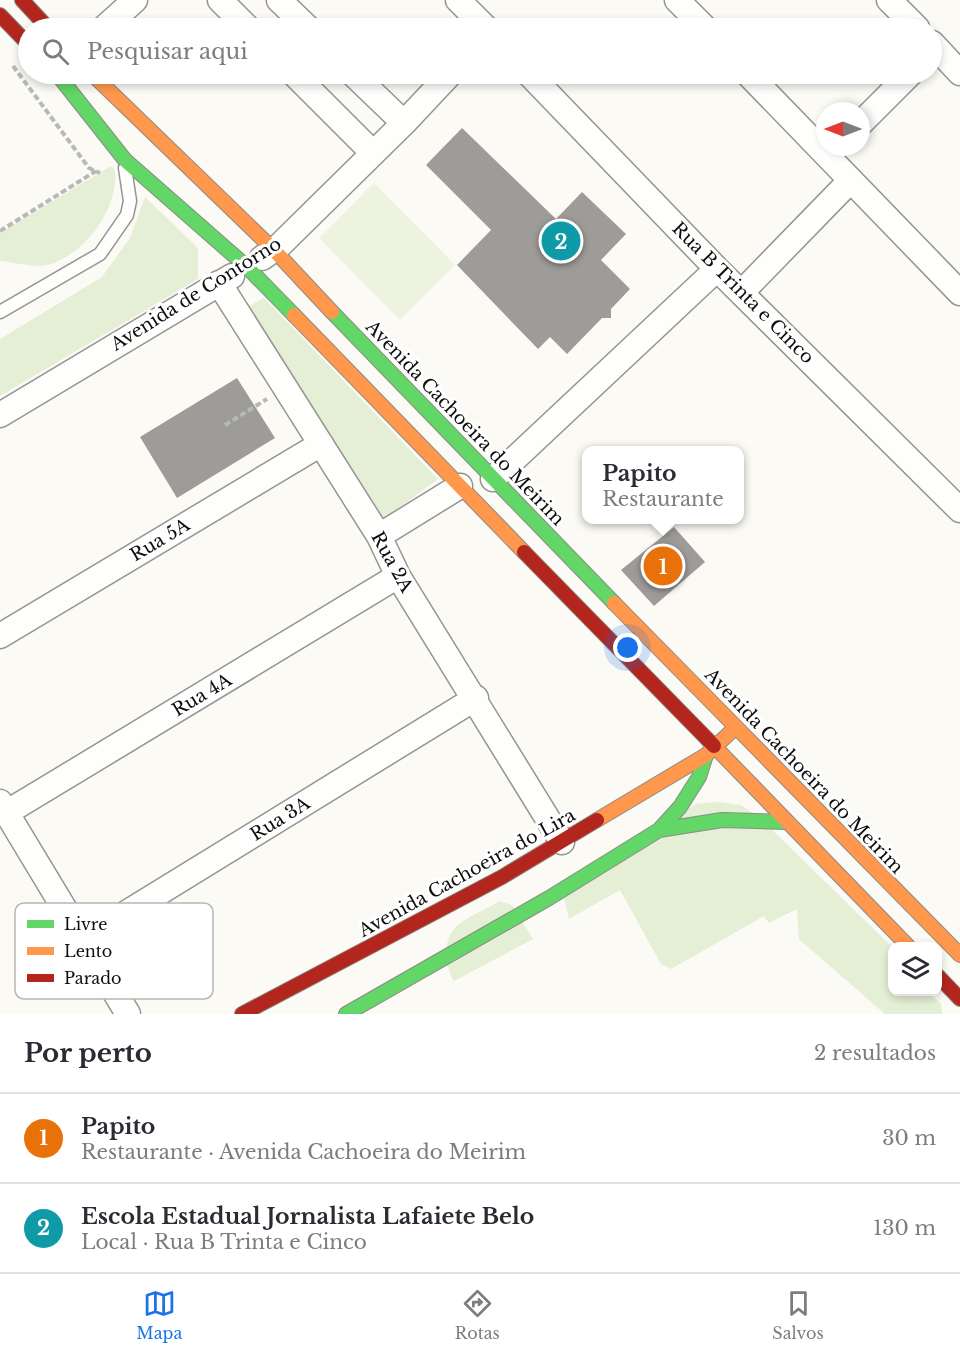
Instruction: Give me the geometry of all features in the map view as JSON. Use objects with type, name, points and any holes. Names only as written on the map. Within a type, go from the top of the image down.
[{"type":"street","points":[[22,0],[39,18]]},
{"type":"street","points":[[115,18],[135,0]]},
{"type":"street","points":[[220,0],[238,18]]},
{"type":"street","points":[[279,0],[298,18]]},
{"type":"street","points":[[458,0],[476,18]]},
{"type":"street","points":[[677,0],[695,18]]},
{"type":"street","points":[[889,0],[907,18]]},
{"type":"street","points":[[0,15],[18,34]]},
{"type":"street","points":[[942,55],[959,71]]},
{"type":"street","points":[[65,84],[125,160],[247,267],[460,486],[710,750],[786,822],[904,942]]},
{"type":"street","name":"Avenida Cachoeira do Meirim","points":[[102,84],[274,250],[493,479],[960,955]]},
{"type":"street","points":[[304,84],[373,153]]},
{"type":"street","points":[[363,84],[404,123]]},
{"type":"street","name":"Avenida de Contorno","points":[[0,415],[274,250],[441,84]]},
{"type":"street","name":"Rua B Trinta e Cinco","points":[[539,84],[717,269],[960,510]]},
{"type":"street","points":[[759,84],[816,136]]},
{"type":"street","points":[[870,114],[900,84]]},
{"type":"street","points":[[835,156],[850,181],[960,293]]},
{"type":"street","points":[[742,292],[850,181]]},
{"type":"street","points":[[493,479],[717,269]]},
{"type":"street","name":"Rua 2A","points":[[219,283],[287,387],[379,536],[398,576],[476,698],[562,842]]},
{"type":"street","name":"Rua 5A","points":[[0,636],[321,444]]},
{"type":"street","points":[[379,536],[460,486]]},
{"type":"street","name":"Rua 4A","points":[[3,808],[398,576]]},
{"type":"street","name":"Rua 3A","points":[[143,903],[476,698]]},
{"type":"street","name":"Avenida Cachoeira do Lira","points":[[242,1014],[454,904],[562,842],[710,750],[736,727]]},
{"type":"street","name":"Avenida Cachoeira do Lira","points":[[346,1014],[549,898],[662,826],[699,777],[710,750]]},
{"type":"street","points":[[649,789],[667,796],[668,816],[662,826]]},
{"type":"street","points":[[3,808],[62,903]]},
{"type":"street","points":[[662,826],[733,818],[786,822]]},
{"type":"street","points":[[942,980],[960,999]]},
{"type":"street","points":[[119,999],[128,1014]]},
{"type":"lane","points":[[0,312],[100,254],[127,215],[130,201],[125,182],[125,160]]},
{"type":"path","points":[[0,231],[99,169]]},
{"type":"path","points":[[225,425],[287,387]]},
{"type":"green space","points":[[111,166],[115,170],[112,199],[98,226],[77,249],[64,258],[46,265],[33,266],[0,261],[0,233]]},
{"type":"green space","points":[[374,183],[455,265],[400,320],[319,238]]},
{"type":"green space","points":[[145,197],[198,248],[198,279],[0,396],[0,339],[102,277],[130,238]]},
{"type":"green space","points":[[264,298],[438,479],[381,521],[248,307]]},
{"type":"green space","points":[[717,802],[741,805],[761,819],[888,943],[888,996],[933,996],[941,1004],[942,1014],[885,1014],[799,939],[797,909],[769,923],[764,916],[671,969],[661,964],[620,890],[569,919],[563,893],[696,804]]},
{"type":"green space","points":[[500,901],[512,905],[533,939],[454,981],[446,954],[451,934],[463,921]]},
{"type":"building","points":[[462,128],[556,219],[582,192],[626,234],[601,260],[630,289],[611,309],[611,318],[602,318],[567,354],[550,337],[538,349],[457,265],[491,230],[426,165]]},
{"type":"building","points":[[237,378],[275,438],[177,498],[140,437]]},
{"type":"building","points":[[674,527],[705,562],[654,606],[621,570]]},
{"type":"traffic: fast","points":[[65,84],[125,160],[247,267],[294,315]]},
{"type":"traffic: fast","points":[[332,312],[614,603]]},
{"type":"traffic: fast","points":[[346,1014],[549,898],[659,830],[680,807],[699,777],[706,755]]},
{"type":"traffic: fast","points":[[659,830],[722,820],[786,822]]},
{"type":"traffic: slow","points":[[102,84],[274,250],[332,312]]},
{"type":"traffic: slow","points":[[294,315],[524,552]]},
{"type":"traffic: slow","points":[[614,603],[736,727]]},
{"type":"traffic: slow","points":[[597,820],[706,755],[736,727],[960,955]]},
{"type":"traffic: slow","points":[[714,746],[904,942]]},
{"type":"traffic: jam","points":[[22,0],[39,18]]},
{"type":"traffic: jam","points":[[0,15],[18,34]]},
{"type":"traffic: jam","points":[[524,552],[714,746]]},
{"type":"traffic: jam","points":[[242,1014],[502,877],[597,820]]},
{"type":"traffic: jam","points":[[942,980],[960,999]]},
{"type":"place","name":"Escola Estadual Jornalista Lafaiete Belo","points":[[561,241]]},
{"type":"place","name":"Papito","points":[[663,566]]}]
